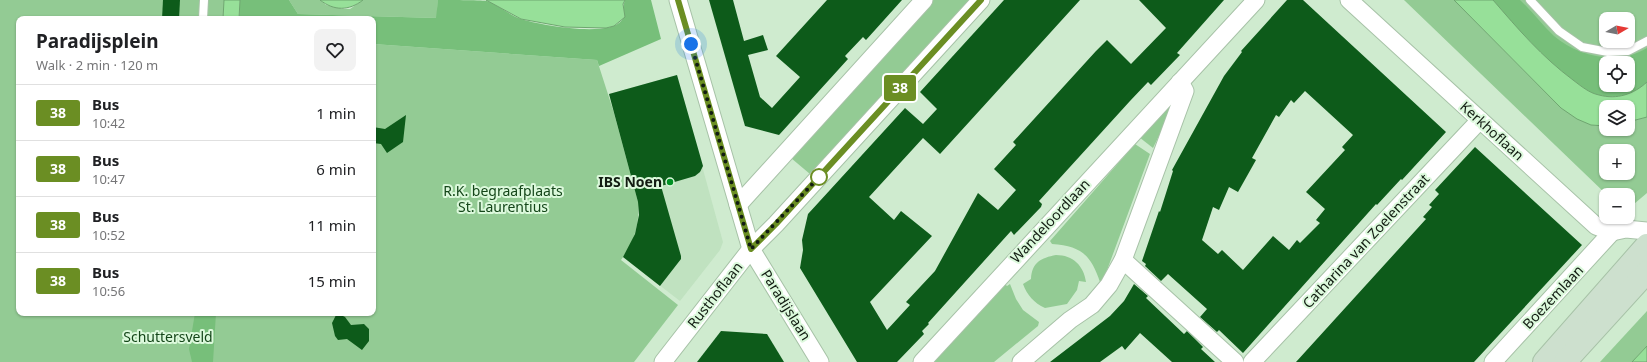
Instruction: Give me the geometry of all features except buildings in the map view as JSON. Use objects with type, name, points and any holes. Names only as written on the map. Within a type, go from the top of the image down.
[{"type":"main road","points":[[1544,362],[1647,245]]},
{"type":"main road","points":[[1564,362],[1647,272]]},
{"type":"street","points":[[678,0],[738,205]]},
{"type":"street","points":[[738,205],[924,0]]},
{"type":"street","name":"Rusthoflaan","points":[[663,362],[751,249],[776,224],[981,0]]},
{"type":"street","name":"Wandeloordlaan","points":[[922,362],[1256,0]]},
{"type":"street","name":"Kerkhoflaan","points":[[1349,0],[1596,226],[1612,232]]},
{"type":"street","points":[[1021,362],[1070,320],[1092,305],[1109,285],[1123,260],[1185,91],[1180,82]]},
{"type":"street","name":"Catharina van Zoelenstraat","points":[[1252,362],[1480,120]]},
{"type":"street","name":"Paradijslaan","points":[[738,205],[751,249],[820,362]]},
{"type":"street","points":[[1612,232],[1626,229],[1647,231]]},
{"type":"street","name":"Boezemlaan","points":[[1493,362],[1612,232]]},
{"type":"street","points":[[1123,260],[1235,362]]},
{"type":"lane","points":[[203,16],[204,0]]},
{"type":"lane","points":[[1530,0],[1559,31],[1582,47],[1608,52],[1628,51],[1647,41]]},
{"type":"shaded area","points":[[224,0],[240,0],[239,16],[223,16]]},
{"type":"shaded area","points":[[240,0],[289,0],[298,14],[367,16],[239,16]]},
{"type":"shaded area","points":[[320,0],[363,0],[358,4],[347,8],[336,8],[325,4]]},
{"type":"shaded area","points":[[438,0],[487,1],[521,19],[530,22],[558,27],[590,29],[604,28],[615,25],[622,20],[624,15],[625,0],[651,0],[661,39],[599,66],[597,60],[376,44],[376,16],[436,18]]},
{"type":"shaded area","points":[[486,0],[625,0],[623,4],[625,17],[614,26],[606,28],[565,27],[521,19]]},
{"type":"shaded area","points":[[1454,0],[1493,0],[1521,32],[1551,62],[1579,85],[1592,93],[1612,97],[1625,95],[1635,92],[1647,82],[1647,117],[1635,120],[1635,100],[1599,100],[1599,126],[1591,125],[1577,119],[1561,108]]},
{"type":"shaded area","points":[[1493,0],[1520,0],[1554,36],[1575,49],[1599,57],[1599,92],[1633,92],[1612,97],[1592,93],[1579,85],[1551,62]]},
{"type":"shaded area","points":[[1647,48],[1647,82],[1635,91],[1635,56],[1628,56],[1636,54]]},
{"type":"shaded area","name":"IBS Noen","points":[[677,75],[723,242],[720,250],[680,301],[623,257],[627,252],[638,221],[639,208],[609,94]]},
{"type":"shaded area","points":[[194,316],[216,316],[213,362],[192,362],[189,349]]},
{"type":"shaded area","points":[[1647,346],[1647,362],[1632,362]]},
{"type":"green space","name":"R.K. begraafplaats St. Laurentius","points":[[0,0],[224,0],[223,16],[16,16],[16,316],[376,316],[376,44],[597,60],[614,113],[638,202],[638,218],[633,240],[621,260],[678,305],[634,362],[0,362]]},
{"type":"green space","points":[[289,0],[320,0],[326,5],[350,9],[363,0],[438,0],[437,18],[298,14]]},
{"type":"green space","points":[[932,0],[972,0],[888,93],[810,174],[791,158],[869,74]]},
{"type":"green space","points":[[1404,0],[1454,0],[1561,108],[1591,125],[1599,126],[1599,136],[1635,136],[1635,120],[1647,117],[1647,193],[1635,203],[1635,188],[1600,188]]},
{"type":"green space","points":[[1467,0],[1647,0],[1647,105],[1635,106],[1635,100],[1599,100],[1599,102]]},
{"type":"green space","points":[[1172,99],[1175,103],[1153,148],[1139,137]]},
{"type":"green space","points":[[1135,144],[1150,154],[1103,281],[1100,282],[1093,265],[1084,254],[1070,247],[1052,244],[1050,241]]},
{"type":"green space","points":[[1056,255],[1068,257],[1077,262],[1083,271],[1086,282],[1079,281],[1077,290],[1067,304],[1045,308],[1037,304],[1031,298],[1023,284],[1031,279],[1033,268],[1038,262],[1042,259]]},
{"type":"green space","points":[[1004,283],[1007,286],[1010,284],[1016,299],[1023,310],[1039,322],[1038,326],[994,362],[931,362]]},
{"type":"green space","points":[[1647,311],[1647,346],[1632,362],[1600,362]]},
{"type":"bus line","name":"38","points":[[678,0],[751,249],[776,224],[981,0]]},
{"type":"place","name":"IBS Noen","points":[[670,182]]},
{"type":"route","points":[[691,44],[751,249],[819,177]]},
{"type":"park label","name":"Schuttersveld","points":[[168,337]]}]
